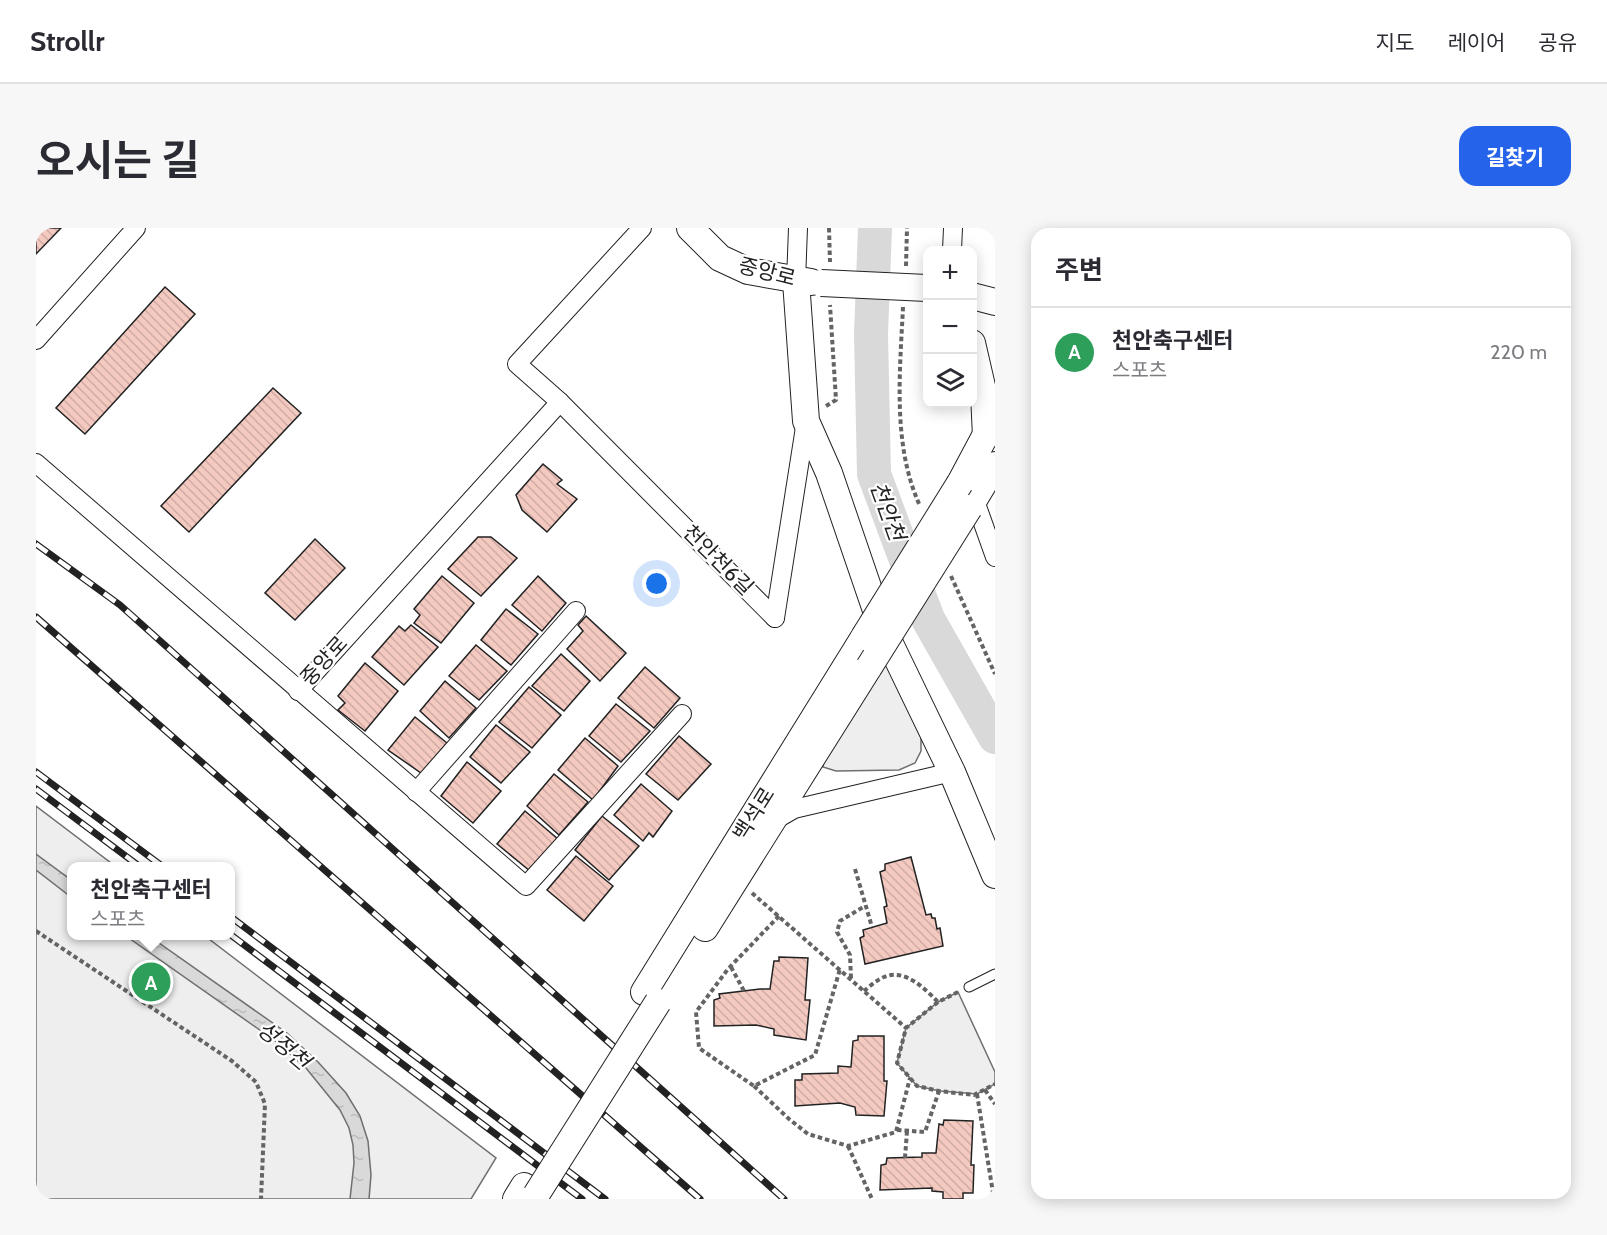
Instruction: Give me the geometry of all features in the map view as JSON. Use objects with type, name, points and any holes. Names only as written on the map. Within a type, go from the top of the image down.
[{"type":"main road","name":"중앙로","points":[[690,228],[720,258],[748,271],[819,282],[916,292]]},
{"type":"main road","name":"천안천6길","points":[[819,282],[806,421],[829,473],[881,625],[952,772],[995,875]]},
{"type":"main road","points":[[977,297],[995,302]]},
{"type":"main road","points":[[968,497],[991,425],[975,354]]},
{"type":"main road","points":[[968,497],[994,467]]},
{"type":"main road","name":"백석로","points":[[651,997],[864,637],[968,497]]},
{"type":"main road","name":"백석로","points":[[651,997],[736,878],[800,778],[869,667],[968,497]]},
{"type":"main road","points":[[528,1195],[651,997]]},
{"type":"street","points":[[36,340],[136,228]]},
{"type":"street","name":"천안천6길","points":[[642,228],[517,364],[560,402],[775,618],[806,421]]},
{"type":"street","points":[[798,228],[819,282]]},
{"type":"street","points":[[952,246],[953,228]]},
{"type":"street","name":"중앙로","points":[[36,463],[298,691],[560,402]]},
{"type":"street","points":[[968,497],[995,557]]},
{"type":"street","points":[[416,792],[576,611]]},
{"type":"street","points":[[298,691],[526,886],[682,714]]},
{"type":"street","points":[[771,822],[789,811],[808,805],[952,772]]},
{"type":"street","points":[[800,778],[800,792],[808,805]]},
{"type":"lane","points":[[969,987],[995,974]]},
{"type":"path","points":[[806,421],[836,400],[831,334],[819,282],[829,228]]},
{"type":"path","points":[[905,273],[907,228]]},
{"type":"path","points":[[901,425],[901,352],[916,292]]},
{"type":"path","points":[[855,869],[872,927]]},
{"type":"path","points":[[736,878],[906,1028]]},
{"type":"path","points":[[851,979],[850,955],[837,932],[840,921],[865,906]]},
{"type":"path","points":[[779,916],[730,967],[696,1012],[699,1047],[754,1086],[808,1134],[848,1146],[897,1130],[925,1132],[939,1091]]},
{"type":"path","points":[[36,931],[224,1055],[256,1082],[265,1104],[261,1199]]},
{"type":"path","points":[[730,967],[744,991]]},
{"type":"path","points":[[754,1086],[815,1055],[840,969]]},
{"type":"path","points":[[864,991],[886,976],[908,977],[938,1002]]},
{"type":"path","points":[[958,992],[938,1002],[906,1028],[897,1063],[917,1086],[939,1091],[974,1095],[995,1084]]},
{"type":"path","points":[[897,1130],[910,1078]]},
{"type":"path","points":[[985,1089],[995,1104]]},
{"type":"path","points":[[977,1094],[994,1199]]},
{"type":"path","points":[[905,1158],[907,1131]]},
{"type":"path","points":[[848,1146],[872,1199]]},
{"type":"shaded area","points":[[887,666],[921,735],[921,751],[915,763],[899,770],[836,771],[823,767],[825,754],[881,667]]},
{"type":"shaded area","points":[[36,806],[110,862],[67,862],[67,940],[210,940],[496,1158],[471,1199],[36,1199]]},
{"type":"shaded area","points":[[958,992],[995,1072],[995,1084],[977,1094],[940,1091],[917,1086],[897,1063],[906,1028],[938,1002]]},
{"type":"water","points":[[36,854],[67,877],[67,894],[36,870]]},
{"type":"water","name":"성정천","points":[[132,940],[155,940],[287,1033],[318,1062],[346,1093],[360,1116],[368,1141],[371,1175],[369,1199],[350,1199],[354,1163],[353,1145],[349,1128],[340,1110],[306,1068],[274,1040]]},
{"type":"building","points":[[36,228],[61,228],[36,254]]},
{"type":"building","points":[[165,287],[195,314],[85,434],[56,408]]},
{"type":"building","points":[[273,388],[301,413],[189,532],[161,506]]},
{"type":"building","points":[[543,464],[562,480],[557,484],[577,499],[547,532],[522,510],[516,495]]},
{"type":"building","points":[[478,537],[491,537],[517,558],[481,596],[448,569]]},
{"type":"building","points":[[315,539],[345,568],[295,620],[265,593]]},
{"type":"building","points":[[442,576],[474,603],[441,643],[414,623],[420,615],[414,609]]},
{"type":"building","points":[[538,576],[566,603],[542,631],[512,605]]},
{"type":"building","points":[[506,609],[538,634],[511,665],[481,640]]},
{"type":"building","points":[[586,616],[626,653],[600,681],[567,649],[583,631],[578,625]]},
{"type":"building","points":[[411,625],[438,647],[404,685],[372,657],[399,626],[405,631]]},
{"type":"building","points":[[476,645],[507,671],[479,700],[449,676]]},
{"type":"building","points":[[561,654],[590,681],[564,711],[532,686]]},
{"type":"building","points":[[365,663],[398,691],[365,731],[338,710],[345,703],[338,696]]},
{"type":"building","points":[[645,667],[680,698],[654,728],[618,698]]},
{"type":"building","points":[[445,681],[476,708],[449,738],[420,711]]},
{"type":"building","points":[[529,687],[561,715],[532,748],[499,722]]},
{"type":"building","points":[[616,704],[650,731],[621,762],[589,736]]},
{"type":"building","points":[[415,717],[447,743],[421,773],[388,750]]},
{"type":"building","points":[[496,725],[530,752],[501,783],[470,757]]},
{"type":"building","points":[[679,736],[711,764],[678,800],[646,774]]},
{"type":"building","points":[[585,738],[618,766],[593,800],[558,770]]},
{"type":"building","points":[[467,762],[501,791],[473,823],[441,796]]},
{"type":"building","points":[[554,774],[588,802],[559,835],[527,806]]},
{"type":"building","points":[[641,784],[672,811],[653,837],[649,833],[643,841],[614,815]]},
{"type":"building","points":[[525,811],[558,839],[530,871],[497,844]]},
{"type":"building","points":[[602,816],[639,846],[609,880],[575,850]]},
{"type":"building","points":[[576,856],[613,886],[584,921],[547,890]]},
{"type":"building","points":[[911,857],[926,915],[931,914],[932,918],[935,918],[937,929],[940,928],[943,946],[865,964],[860,938],[864,936],[863,930],[887,923],[884,907],[887,906],[880,872],[885,870],[885,864]]},
{"type":"building","points":[[779,957],[808,958],[805,1000],[810,1000],[806,1040],[774,1035],[774,1029],[756,1025],[714,1026],[714,1000],[720,998],[719,994],[770,989],[774,961],[779,961]]},
{"type":"building","points":[[858,1036],[884,1036],[884,1081],[887,1081],[884,1116],[856,1115],[855,1107],[840,1103],[795,1106],[795,1080],[802,1080],[802,1074],[838,1073],[838,1066],[851,1067],[853,1041],[858,1040]]},
{"type":"building","points":[[944,1120],[973,1121],[971,1165],[974,1165],[973,1193],[963,1193],[963,1199],[943,1199],[943,1192],[932,1191],[932,1188],[880,1190],[881,1165],[886,1164],[887,1158],[922,1157],[922,1153],[936,1153],[939,1124],[943,1125]]},
{"type":"waterway","name":"천안천","points":[[875,228],[871,334],[874,474],[928,619],[995,737]]},
{"type":"railway","points":[[36,544],[120,605],[784,1199]]},
{"type":"railway","points":[[36,617],[700,1199]]},
{"type":"railway","points":[[36,772],[157,862]]},
{"type":"railway","points":[[36,789],[134,862]]},
{"type":"railway","points":[[235,920],[605,1199]]},
{"type":"railway","points":[[235,938],[582,1199]]},
{"type":"place","name":"천안축구센터","points":[[151,982]]}]
